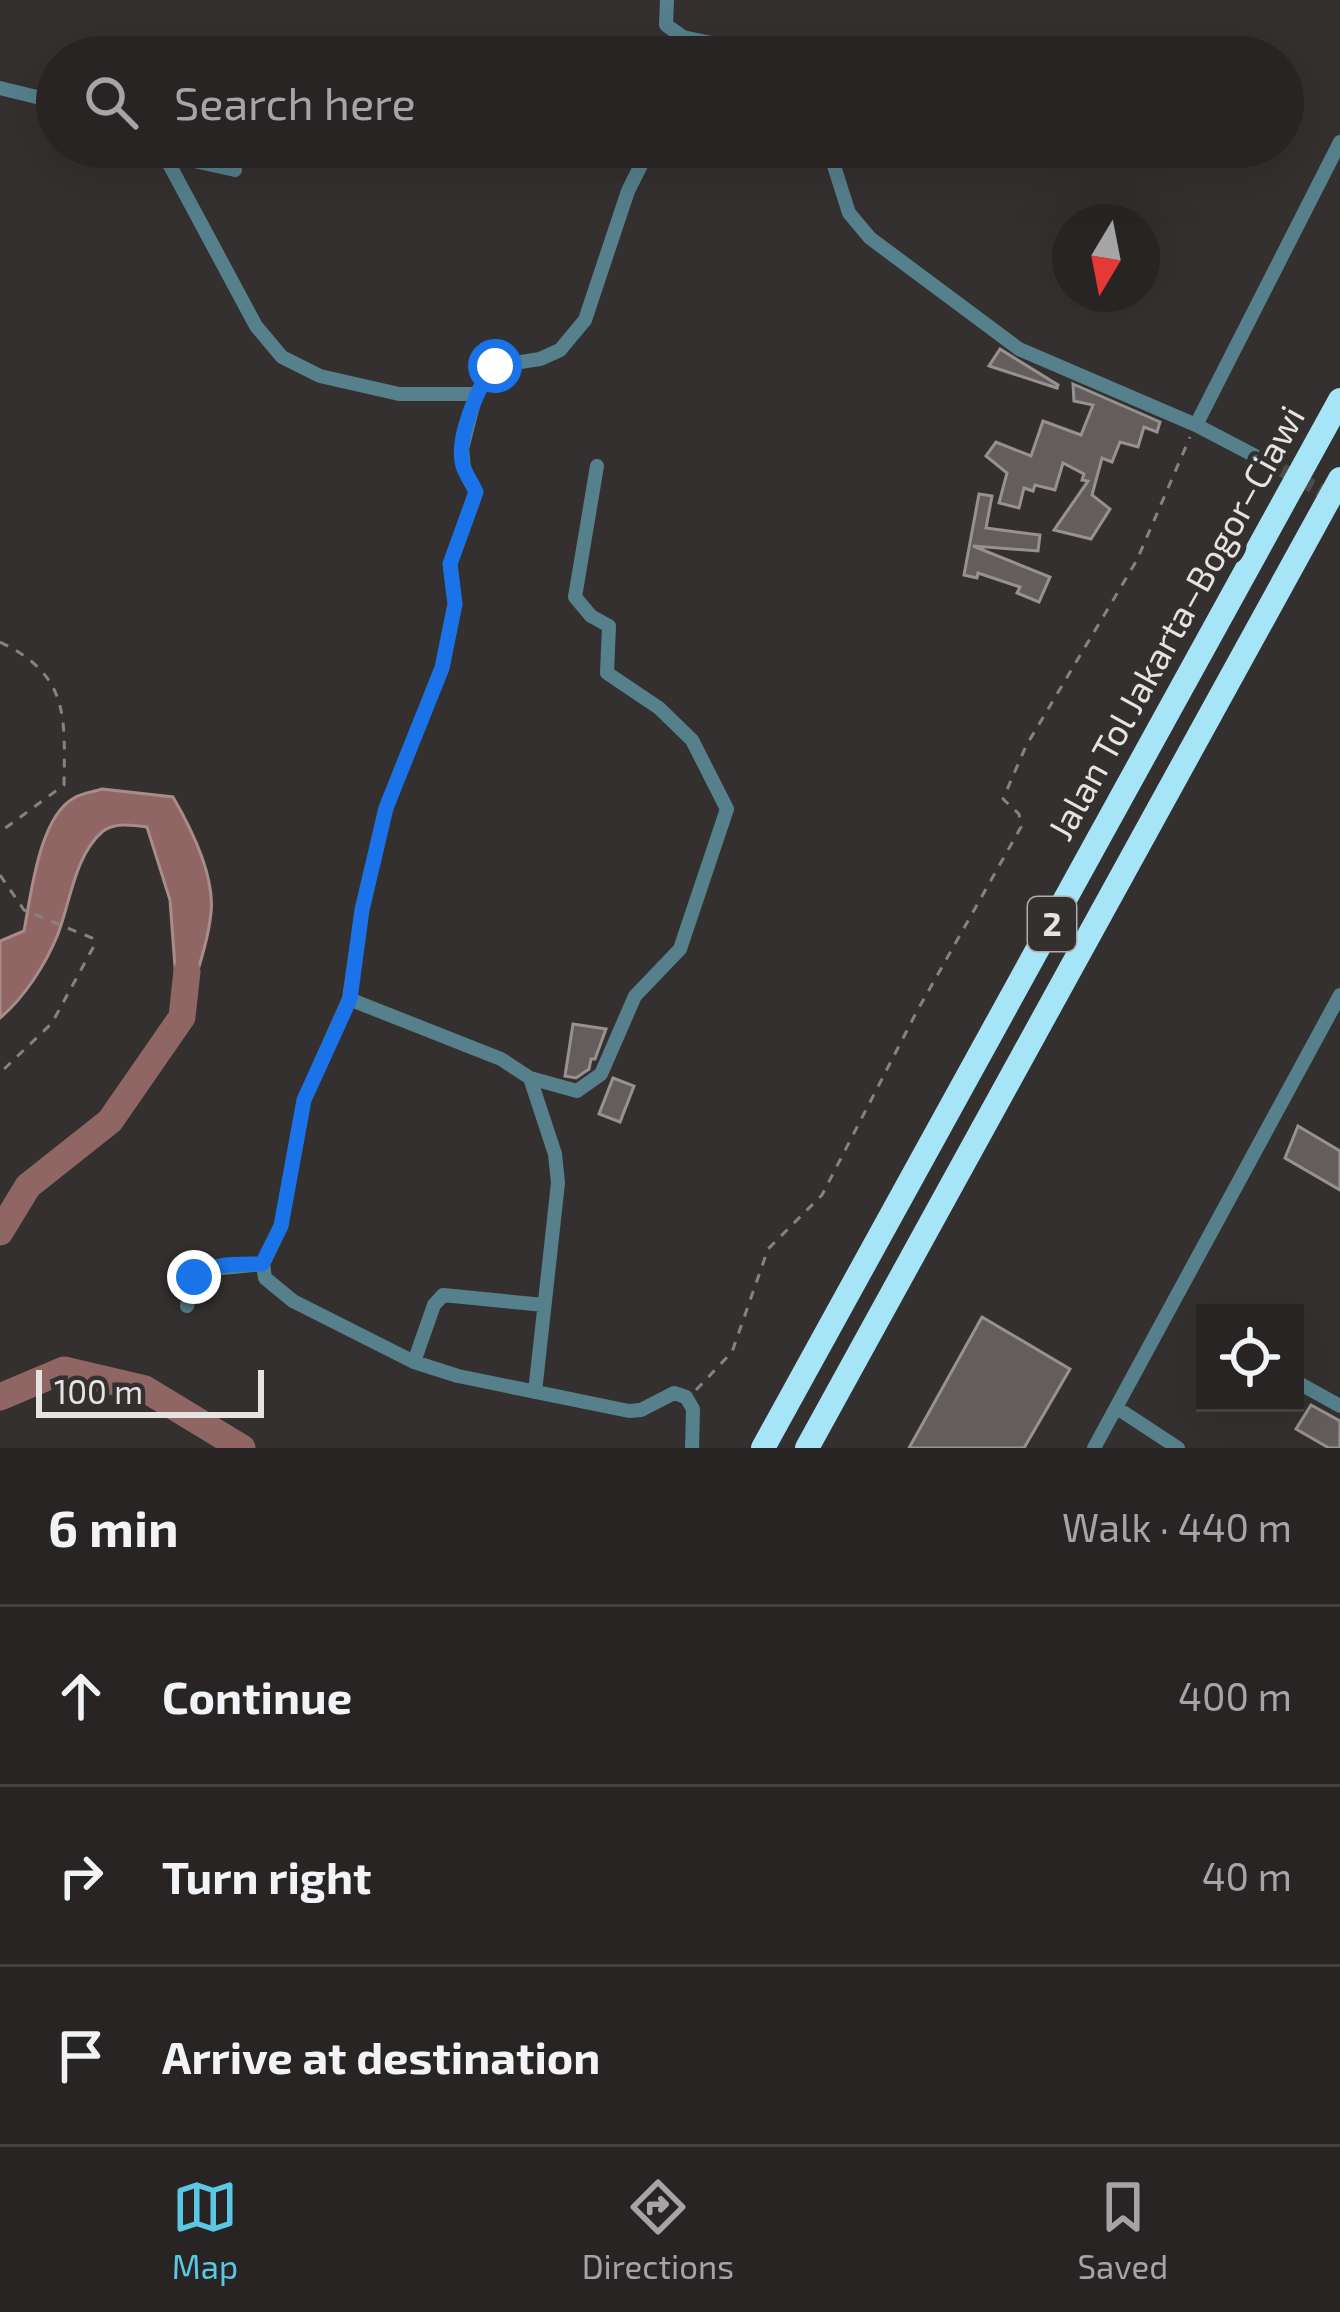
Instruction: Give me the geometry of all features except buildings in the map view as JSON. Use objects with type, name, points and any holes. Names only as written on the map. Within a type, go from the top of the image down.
[{"type":"highway","name":"Jalan Tol Jakarta–Bogor–Ciawi","points":[[763,1448],[1340,400]]},
{"type":"highway","name":"Jalan Tol Jakarta–Bogor–Ciawi","points":[[807,1448],[1340,479]]},
{"type":"street","points":[[667,0],[666,25],[682,36]]},
{"type":"street","points":[[0,88],[36,97]]},
{"type":"street","points":[[1196,425],[1340,142]]},
{"type":"street","points":[[173,168],[256,326],[282,357],[320,376],[399,394],[476,394]]},
{"type":"street","points":[[228,168],[235,170]]},
{"type":"street","points":[[639,168],[585,320],[560,350],[540,359],[495,366],[476,394],[461,459],[476,492],[450,564],[455,604],[442,668],[386,808],[362,910],[350,999],[304,1100],[281,1226],[262,1264],[265,1278],[282,1294],[414,1363],[629,1411],[674,1393],[686,1397],[691,1405],[692,1448]]},
{"type":"street","points":[[835,168],[849,213],[870,238],[1019,349],[1196,425],[1263,460]]},
{"type":"street","points":[[350,999],[501,1059],[530,1078],[577,1091],[601,1074],[635,995],[680,949],[727,809],[692,740],[659,708],[607,673],[609,626],[591,616],[575,597],[598,466]]},
{"type":"street","points":[[1094,1448],[1340,994]]},
{"type":"street","points":[[530,1078],[555,1154],[558,1183],[535,1392]]},
{"type":"street","points":[[187,1306],[194,1277],[202,1270],[262,1264]]},
{"type":"street","points":[[414,1363],[434,1305],[443,1295],[544,1305]]},
{"type":"street","points":[[1304,1386],[1340,1405]]},
{"type":"street","points":[[1117,1408],[1178,1448]]},
{"type":"path","points":[[691,1405],[699,1383],[732,1352],[768,1249],[822,1195],[916,1013],[1022,826],[1019,814],[1003,799],[1026,746],[1129,575],[1196,425]]},
{"type":"path","points":[[0,642],[51,677],[62,701],[64,730],[64,785],[0,832]]},
{"type":"path","points":[[0,875],[24,910],[92,938],[93,952],[52,1024],[0,1073]]},
{"type":"shaded area","points":[[102,789],[173,797],[194,838],[209,884],[211,913],[190,996],[183,1009],[178,1007],[170,900],[147,827],[117,825],[102,832],[85,853],[47,957],[26,991],[0,1018],[0,941],[24,931],[52,822],[77,796]]},
{"type":"waterway","points":[[0,1232],[28,1186],[110,1121],[182,1017],[187,971]]},
{"type":"waterway","points":[[0,1397],[64,1370],[145,1389],[242,1448]]},
{"type":"tunnel","points":[[1263,460],[1333,497]]},
{"type":"route","points":[[194,1277],[219,1266],[262,1264],[278,1238],[304,1100],[350,999],[362,910],[386,808],[442,668],[455,604],[450,564],[476,492],[464,469],[462,448],[476,394],[495,366]]}]
